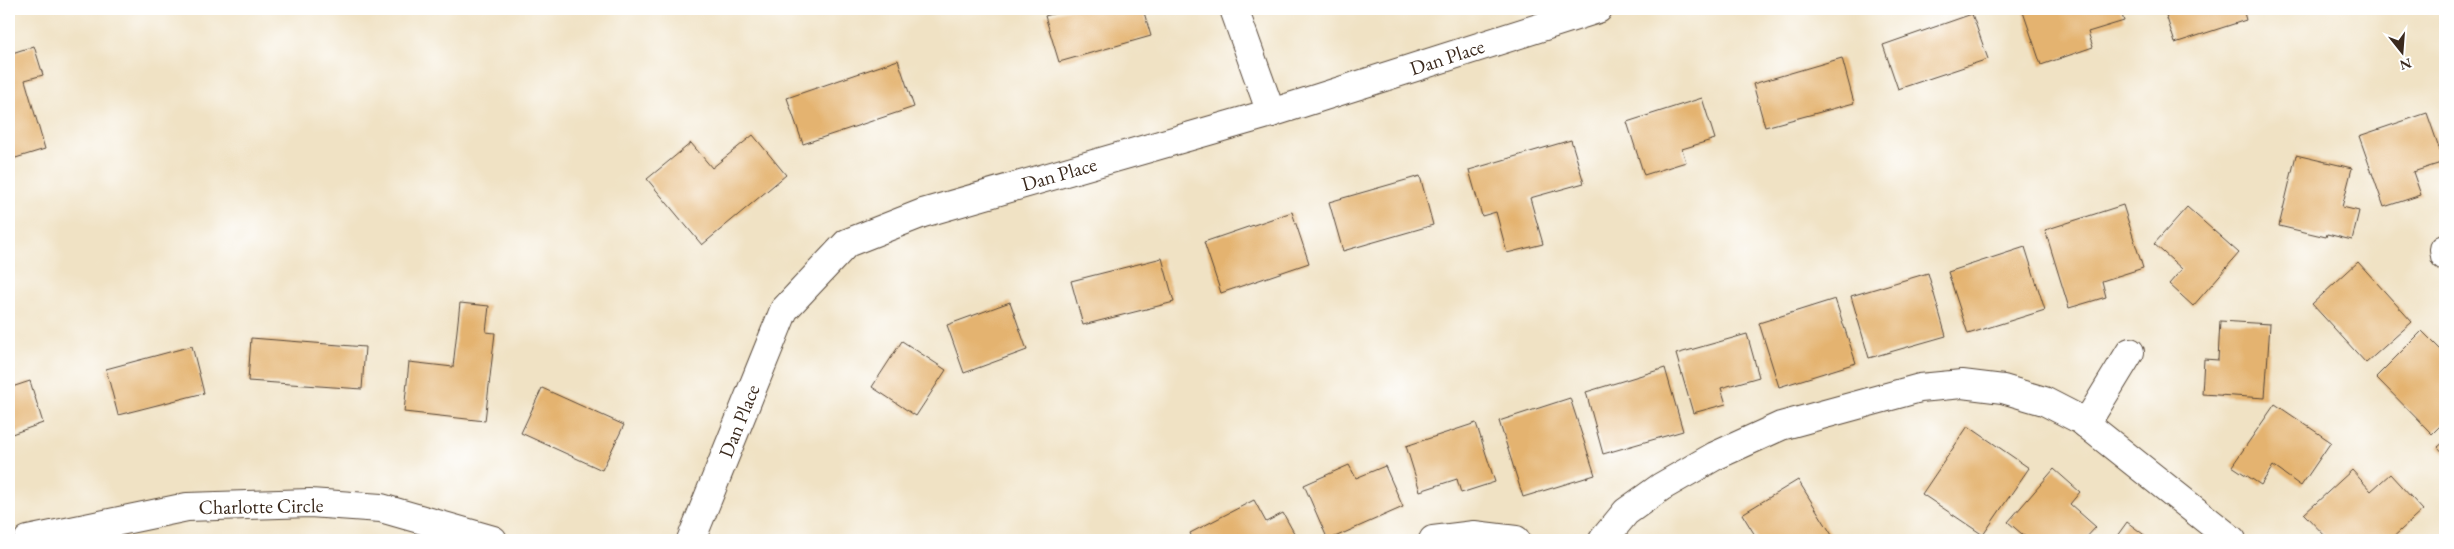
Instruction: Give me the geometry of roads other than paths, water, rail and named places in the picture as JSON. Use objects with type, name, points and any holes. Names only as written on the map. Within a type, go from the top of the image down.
[{"type":"street","points":[[1234,9],[1271,113]]},
{"type":"street","name":"Dan Place","points":[[691,540],[784,310],[847,243],[923,214],[1271,113],[1598,9]]},
{"type":"street","points":[[2086,424],[2130,352]]},
{"type":"street","points":[[1603,540],[1626,512],[1661,487],[1715,456],[1781,426],[1920,388],[1962,384],[2003,388],[2044,401],[2086,424],[2232,540]]},
{"type":"street","name":"Charlotte Circle","points":[[28,540],[187,507],[310,503],[382,508],[493,540]]},
{"type":"street","points":[[1433,540],[1474,535],[1516,540]]}]
